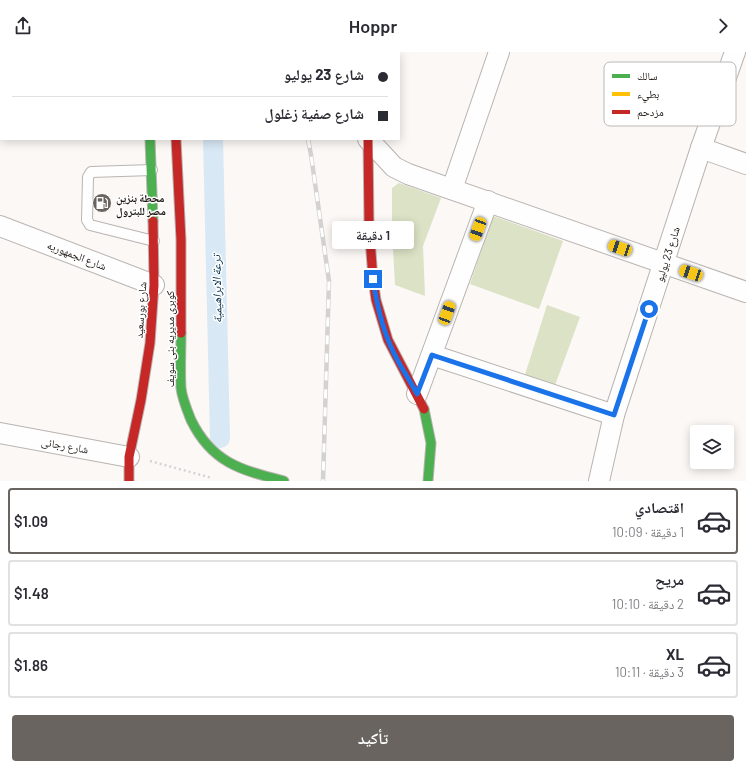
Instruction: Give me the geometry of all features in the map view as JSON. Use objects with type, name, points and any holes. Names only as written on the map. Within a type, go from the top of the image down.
[{"type":"main road","name":"شارع بورسعيد","points":[[129,481],[129,457],[141,400],[149,350],[154,285],[150,140]]},
{"type":"main road","name":"كوبرى مديريه بنى سويف","points":[[176,140],[181,240],[181,389],[184,405],[198,433],[216,453],[238,468],[284,481]]},
{"type":"main road","points":[[368,140],[369,225],[376,300],[388,340],[425,410],[431,443],[428,481]]},
{"type":"street","points":[[452,189],[499,52]]},
{"type":"street","name":"شارع 23 يوليو","points":[[731,62],[735,52]]},
{"type":"street","name":"شارع 23 يوليو","points":[[599,481],[614,415],[709,126]]},
{"type":"street","points":[[369,140],[394,167],[408,174],[746,292]]},
{"type":"street","points":[[701,148],[746,164]]},
{"type":"street","points":[[417,394],[488,201]]},
{"type":"street","name":"شارع الجمهوريه","points":[[0,226],[154,285]]},
{"type":"street","points":[[432,355],[614,415]]},
{"type":"street","name":"شارع رجائى","points":[[0,433],[129,457]]},
{"type":"lane","points":[[152,170],[91,172],[88,177],[87,220],[90,225],[154,241]]},
{"type":"path","points":[[129,457],[166,465],[214,479]]},
{"type":"green space","points":[[399,183],[441,198],[423,246],[425,296],[395,285],[392,231],[392,188]]},
{"type":"green space","points":[[493,216],[563,241],[539,309],[470,284]]},
{"type":"green space","points":[[547,305],[580,317],[554,388],[524,378]]},
{"type":"waterway","name":"ترعة الابراهيمية","points":[[213,140],[220,438]]},
{"type":"railway","points":[[308,140],[329,281],[323,481]]},
{"type":"traffic: fast","points":[[150,140],[153,221]]},
{"type":"traffic: fast","points":[[181,333],[181,388],[191,420],[199,435],[208,446],[229,462],[254,473],[284,481]]},
{"type":"traffic: fast","points":[[424,409],[431,443],[428,481]]},
{"type":"traffic: jam","points":[[176,140],[181,240],[181,333]]},
{"type":"traffic: jam","points":[[368,140],[369,225],[376,300],[388,340],[424,409]]},
{"type":"traffic: jam","points":[[129,481],[129,457],[141,400],[150,343],[154,285],[153,221]]},
{"type":"place","name":"محطة بنزين مصر للبترول","points":[[102,203]]},
{"type":"route","points":[[373,279],[376,300],[388,340],[417,394],[432,355],[614,415],[649,309]]}]
